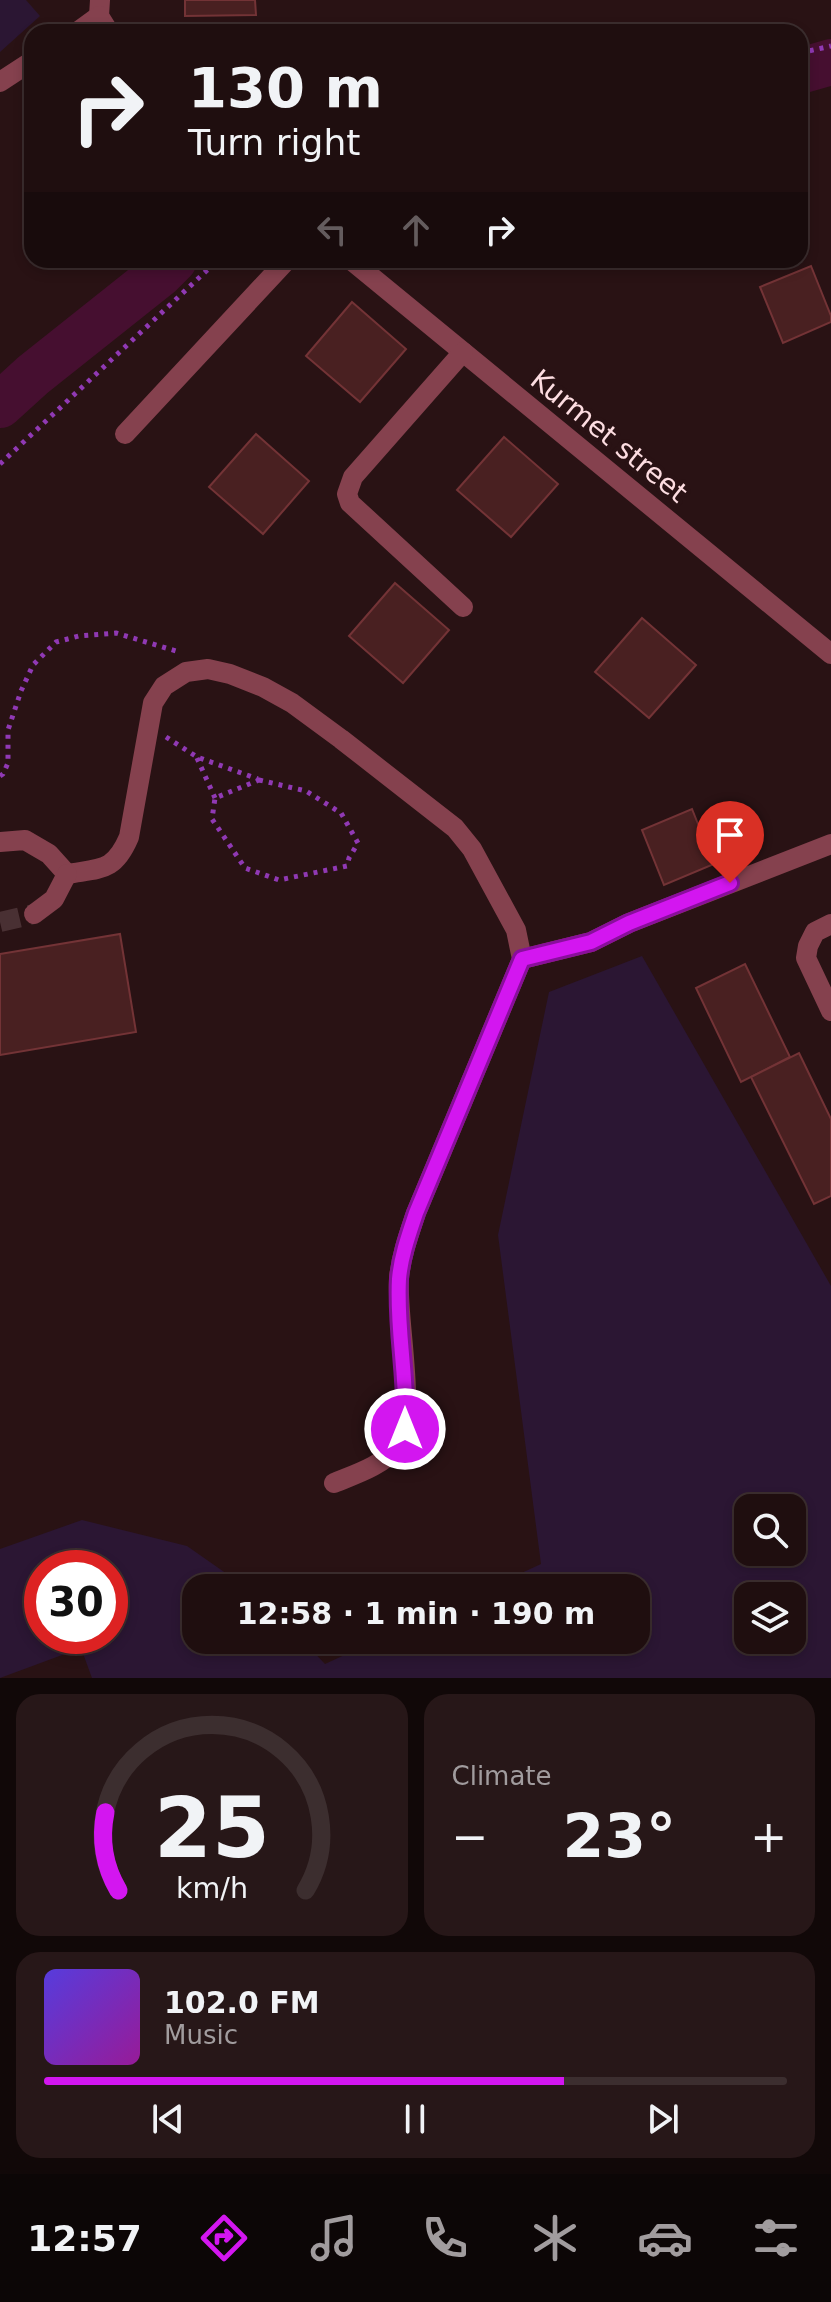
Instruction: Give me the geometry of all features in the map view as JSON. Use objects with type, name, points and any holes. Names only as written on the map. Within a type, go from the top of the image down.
[{"type":"street","points":[[0,82],[24,66]]},
{"type":"street","points":[[125,434],[280,268]]},
{"type":"street","name":"Kurmet street","points":[[361,268],[831,654]]},
{"type":"street","points":[[463,352],[353,477],[347,494],[350,503],[463,607]]},
{"type":"street","points":[[67,874],[110,865],[122,855],[129,837],[153,703],[164,686],[186,672],[208,669],[263,687],[292,703],[455,828],[472,849],[516,930],[522,959],[406,1243],[399,1277],[399,1318],[407,1404],[405,1429],[398,1446],[382,1462],[334,1483]]},
{"type":"street","points":[[0,842],[25,840],[49,854],[67,874]]},
{"type":"street","points":[[522,959],[591,942],[629,923],[831,844]]},
{"type":"street","points":[[34,914],[54,899],[67,874]]},
{"type":"street","points":[[828,998],[806,958],[815,932],[831,924]]},
{"type":"path","points":[[808,51],[831,46]]},
{"type":"path","points":[[0,464],[209,268]]},
{"type":"path","points":[[0,776],[8,763],[8,730],[21,691],[33,665],[56,642],[79,636],[116,633],[180,652]]},
{"type":"path","points":[[148,725],[197,757],[259,780],[306,791],[341,813],[358,843],[347,866],[279,880],[245,868],[212,819],[215,798],[197,757]]},
{"type":"path","points":[[215,798],[259,780]]},
{"type":"shaded area","points":[[0,0],[26,0],[40,16],[31,24],[24,24],[24,30],[0,52]]},
{"type":"shaded area","points":[[642,956],[831,1286],[831,1678],[92,1678],[83,1654],[128,1654],[128,1550],[24,1550],[24,1654],[65,1654],[0,1678],[0,1549],[82,1520],[187,1546],[227,1574],[182,1574],[182,1654],[315,1654],[325,1664],[347,1654],[650,1654],[650,1574],[519,1574],[541,1564],[498,1235],[549,992]]},
{"type":"building","points":[[185,0],[255,0],[256,15],[185,16]]},
{"type":"building","points":[[811,266],[831,322],[783,343],[760,287]]},
{"type":"building","points":[[352,302],[406,349],[360,402],[306,356]]},
{"type":"building","points":[[256,434],[309,481],[263,534],[209,487]]},
{"type":"building","points":[[504,437],[558,484],[511,537],[457,490]]},
{"type":"building","points":[[395,583],[449,630],[403,683],[349,636]]},
{"type":"building","points":[[642,618],[696,665],[649,718],[595,672]]},
{"type":"building","points":[[692,809],[714,864],[664,885],[642,830]]},
{"type":"building","points":[[120,934],[136,1032],[0,1055],[0,954]]},
{"type":"building","points":[[745,964],[790,1057],[741,1082],[696,988]]},
{"type":"building","points":[[799,1053],[831,1119],[831,1196],[814,1204],[751,1077]]},
{"type":"waterway","points":[[808,69],[831,62]]},
{"type":"waterway","points":[[0,405],[166,268]]},
{"type":"tunnel","points":[[0,922],[34,914]]},
{"type":"route","points":[[405,1429],[407,1404],[399,1318],[399,1277],[406,1243],[522,959],[591,942],[629,923],[730,883]]}]
